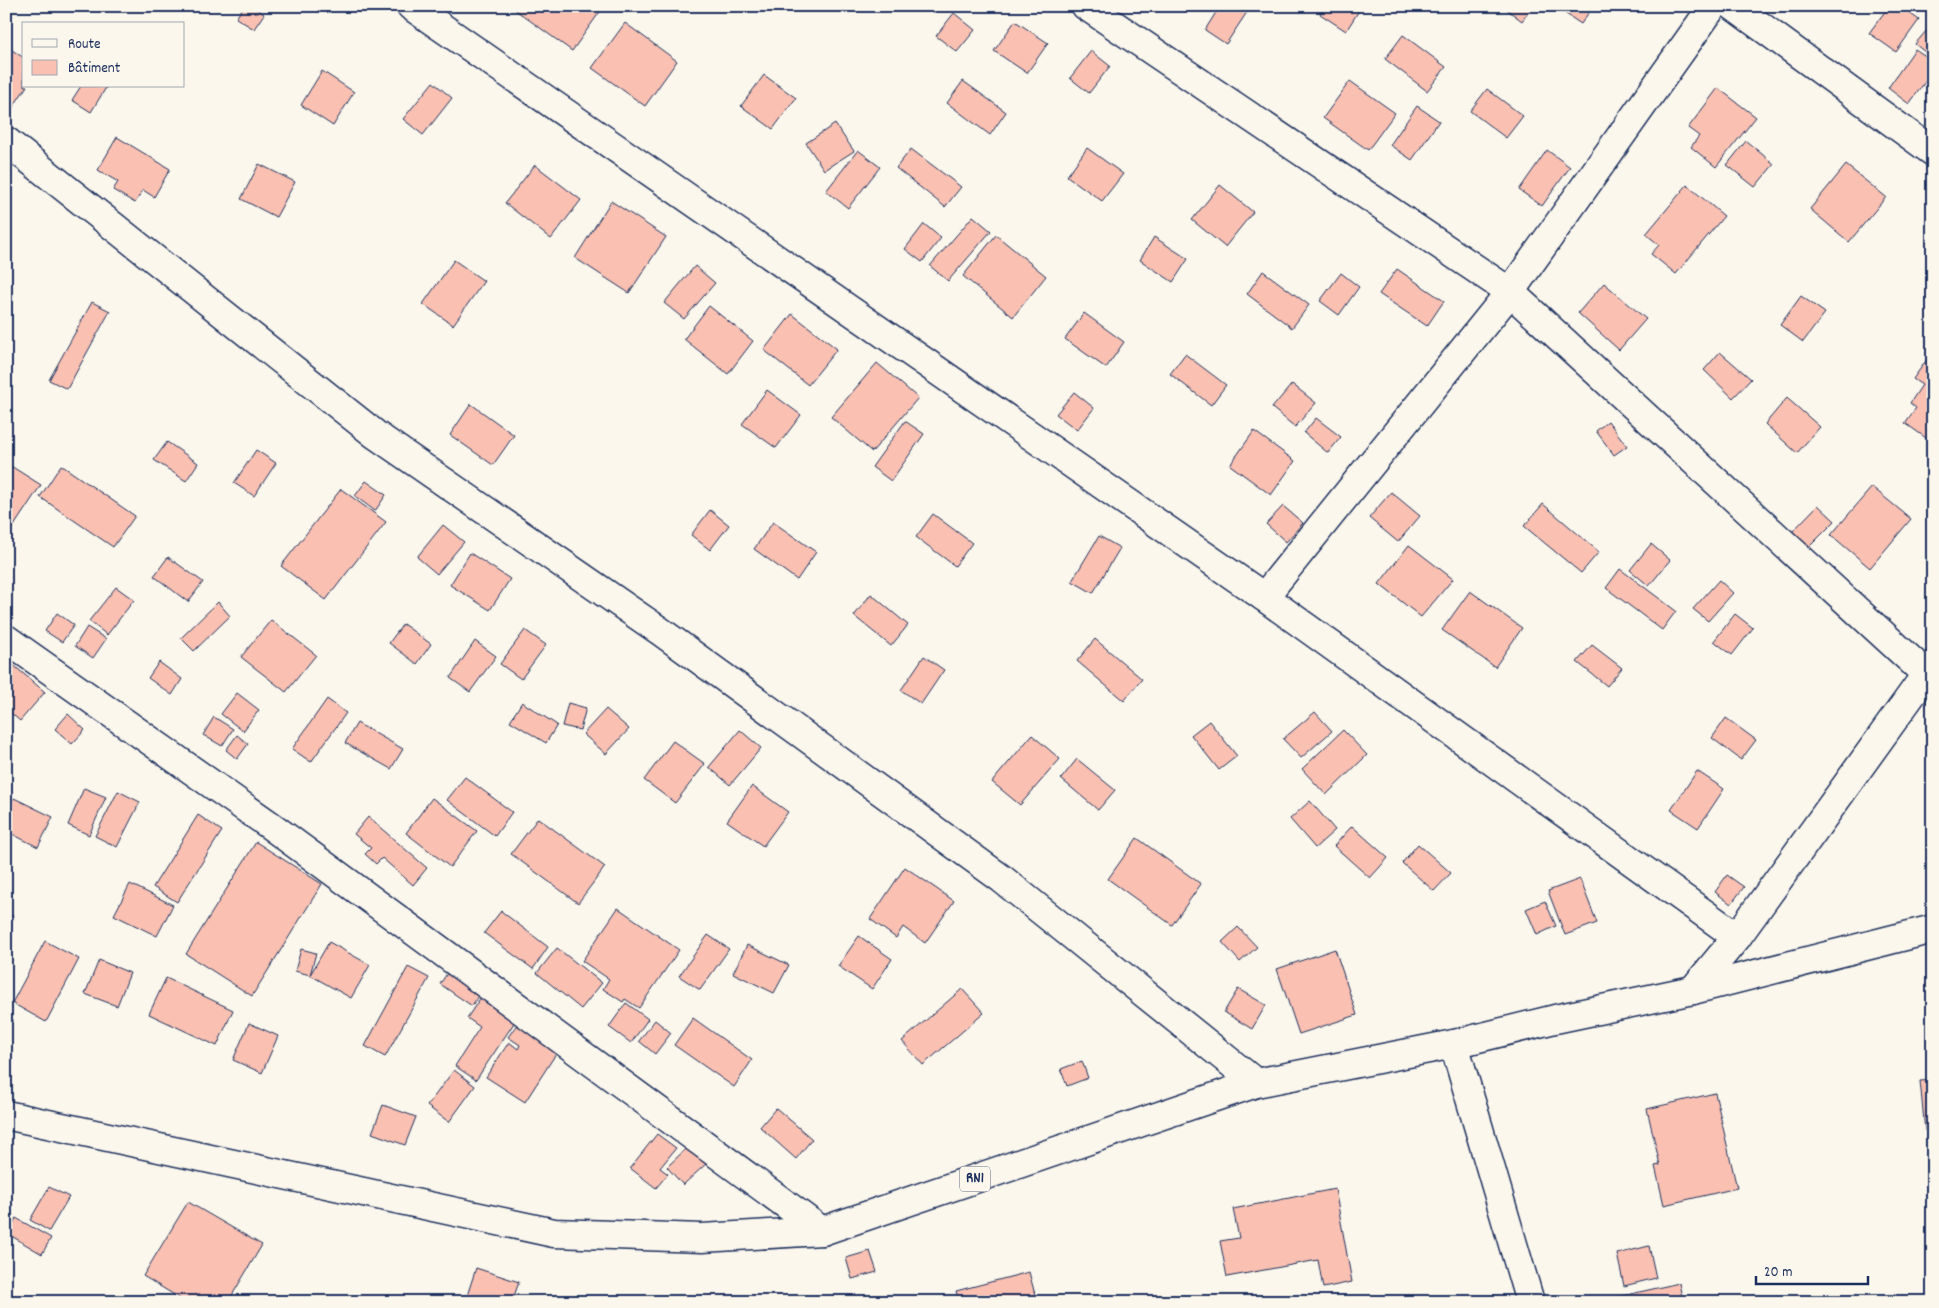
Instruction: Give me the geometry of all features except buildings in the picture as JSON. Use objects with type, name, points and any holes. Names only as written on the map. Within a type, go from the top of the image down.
[{"type":"main road","points":[[411,6],[1264,597],[1737,936]]},
{"type":"main road","points":[[1086,6],[1510,292],[1929,670],[1737,936],[1693,990]]},
{"type":"main road","points":[[1264,597],[1510,292],[1713,6]]},
{"type":"main road","points":[[1733,6],[1933,152]]},
{"type":"main road","points":[[6,141],[376,435],[660,631],[1002,879],[1256,1083]]},
{"type":"main road","points":[[6,639],[271,826],[822,1231]]},
{"type":"main road","name":"RN1","points":[[6,1115],[554,1233],[702,1238],[822,1231],[1256,1083],[1454,1044],[1555,1019],[1693,990],[1933,929]]},
{"type":"main road","points":[[1454,1044],[1530,1302]]}]
